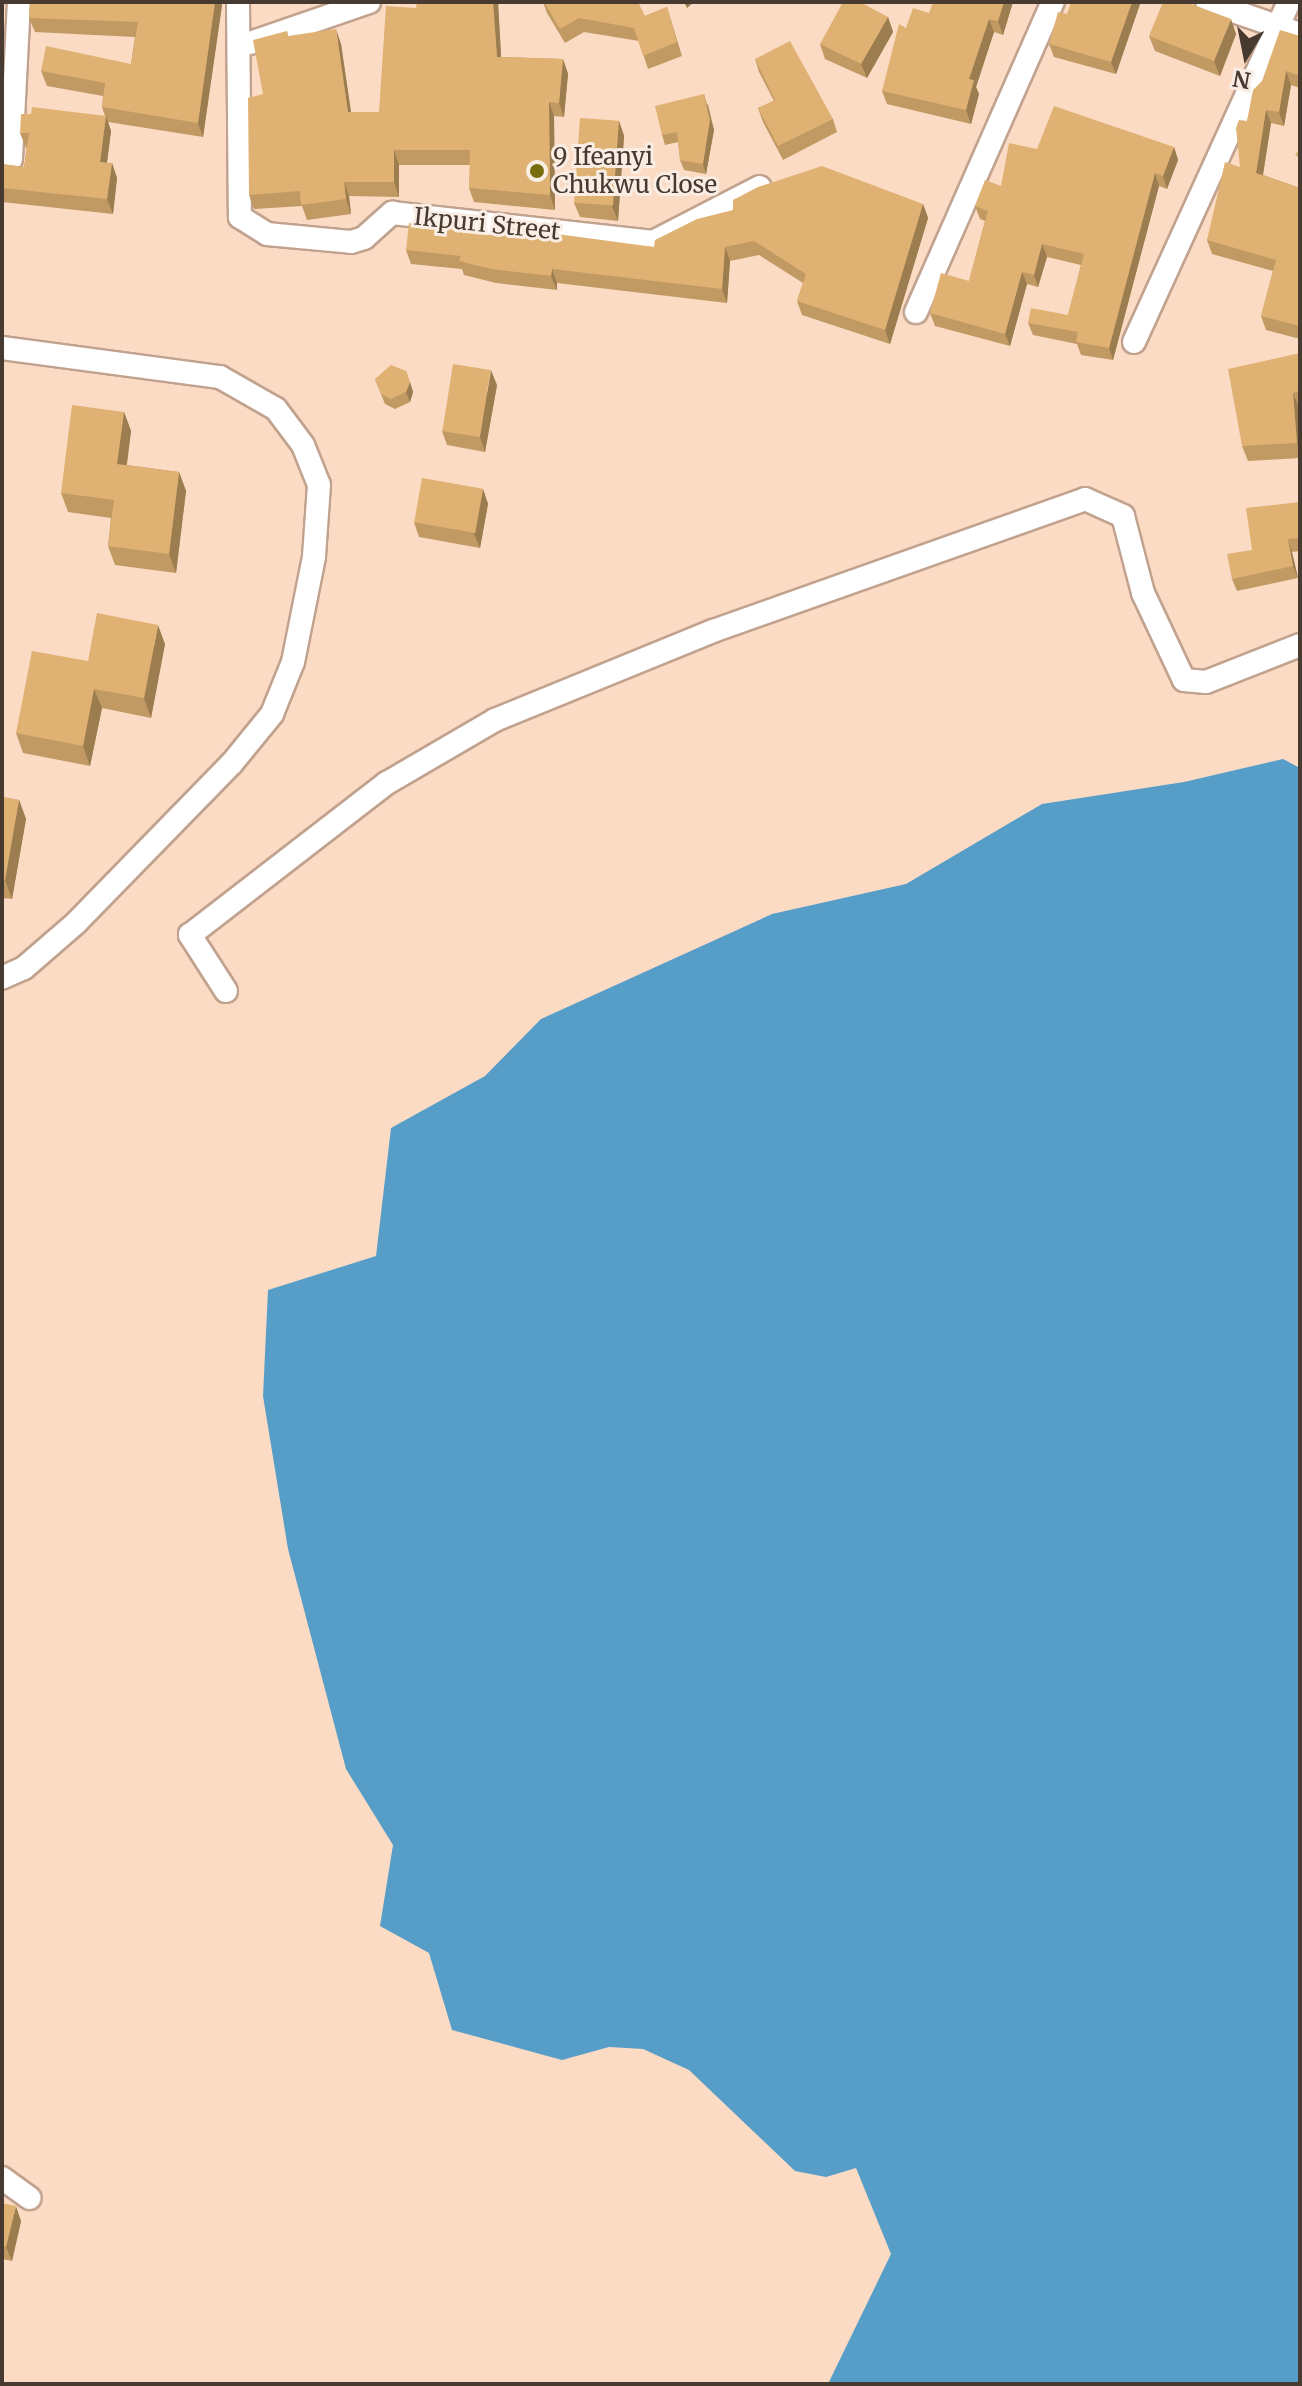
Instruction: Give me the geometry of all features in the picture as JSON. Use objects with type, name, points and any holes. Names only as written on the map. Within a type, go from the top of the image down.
[{"type":"street","points":[[11,159],[19,2]]},
{"type":"street","name":"Ikpuri Street","points":[[238,2],[240,217],[267,234],[351,242],[364,238],[392,213],[653,242],[760,187]]},
{"type":"street","points":[[237,47],[369,2]]},
{"type":"street","points":[[916,312],[1053,2]]},
{"type":"street","points":[[1207,2],[1290,30]]},
{"type":"street","points":[[1134,342],[1290,30],[1289,2]]},
{"type":"street","points":[[2,348],[220,377],[276,409],[303,445],[319,485],[314,557],[293,662],[272,714],[232,763],[76,923],[24,968],[2,978]]},
{"type":"street","points":[[226,991],[190,935],[387,783],[495,720],[713,631],[1085,499],[1123,516],[1143,593],[1184,680],[1206,682],[1300,645]]},
{"type":"street","points":[[2,2178],[30,2198]]},
{"type":"water","points":[[1283,759],[1300,768],[1300,2384],[828,2384],[891,2254],[856,2168],[826,2177],[795,2171],[689,2070],[643,2049],[609,2047],[562,2060],[452,2030],[429,1953],[380,1926],[393,1845],[346,1769],[288,1549],[263,1396],[268,1290],[376,1256],[391,1128],[485,1076],[541,1019],[772,914],[906,884],[1042,804],[1184,782]]},
{"type":"building","points":[[30,2],[215,2],[198,123],[102,107],[105,83],[41,71],[46,46],[131,64],[138,22],[29,18]]},
{"type":"building","points":[[417,2],[493,2],[497,57],[563,59],[559,103],[549,102],[550,195],[469,188],[470,150],[394,150],[394,182],[344,182],[346,199],[301,205],[300,191],[249,195],[248,98],[263,94],[253,40],[287,31],[288,36],[336,29],[348,112],[379,112],[386,6],[416,8]]},
{"type":"building","points":[[544,2],[638,2],[645,16],[667,7],[677,42],[643,56],[634,28],[579,18],[560,29]]},
{"type":"building","points":[[843,2],[860,2],[888,17],[861,64],[820,44]]},
{"type":"building","points":[[933,2],[1004,2],[998,21],[989,19],[969,79],[974,80],[966,110],[882,91],[899,24],[906,28],[913,8],[929,13]]},
{"type":"building","points":[[1071,2],[1132,2],[1111,62],[1049,44],[1058,12],[1067,14]]},
{"type":"building","points":[[1163,2],[1186,2],[1231,19],[1214,61],[1149,36]]},
{"type":"building","points":[[1280,30],[1300,36],[1300,76],[1286,71],[1279,112],[1266,110],[1256,173],[1300,188],[1300,326],[1261,316],[1276,260],[1207,240],[1225,162],[1240,167],[1236,128],[1239,120],[1247,121],[1253,90],[1262,81]]},
{"type":"building","points":[[790,41],[833,119],[778,146],[758,108],[775,100],[755,59]]},
{"type":"building","points":[[704,94],[710,120],[703,164],[680,160],[677,132],[662,135],[655,106]]},
{"type":"building","points":[[1054,106],[1174,147],[1163,176],[1155,173],[1109,348],[1076,342],[1078,332],[1028,323],[1031,308],[1068,315],[1084,254],[1042,244],[1034,275],[1022,272],[1005,334],[930,313],[941,273],[969,281],[988,211],[975,206],[985,180],[1001,186],[1009,143],[1037,149]]},
{"type":"building","points":[[32,107],[106,116],[100,162],[112,163],[107,199],[2,188],[2,164],[24,167],[29,133],[20,133],[21,114],[31,114]]},
{"type":"building","points":[[580,118],[619,121],[613,206],[574,203]]},
{"type":"building","points":[[822,166],[923,204],[885,330],[797,301],[806,274],[754,241],[725,247],[722,289],[552,269],[551,276],[491,269],[459,261],[461,256],[406,250],[409,223],[503,237],[505,227],[654,247],[655,240],[697,219],[733,210],[733,200],[758,187]]},
{"type":"building","points":[[1300,353],[1300,391],[1293,393],[1297,443],[1242,446],[1228,369]]},
{"type":"building","points":[[453,364],[491,370],[480,437],[442,431]]},
{"type":"building","points":[[391,365],[406,371],[410,382],[406,392],[391,399],[381,394],[375,379]]},
{"type":"building","points":[[72,405],[124,412],[117,464],[179,472],[169,554],[108,546],[114,500],[61,493]]},
{"type":"building","points":[[422,478],[483,489],[475,533],[414,522]]},
{"type":"building","points":[[1300,502],[1300,538],[1288,539],[1293,566],[1232,579],[1227,554],[1252,550],[1246,508]]},
{"type":"building","points":[[97,613],[158,625],[144,698],[94,689],[83,746],[16,733],[32,651],[88,661]]},
{"type":"building","points":[[2,797],[19,800],[5,880],[2,880]]},
{"type":"building","points":[[2,2203],[16,2206],[6,2247],[2,2246]]},
{"type":"place","name":"9 Ifeanyi Chukwu Close","points":[[537,171]]}]
